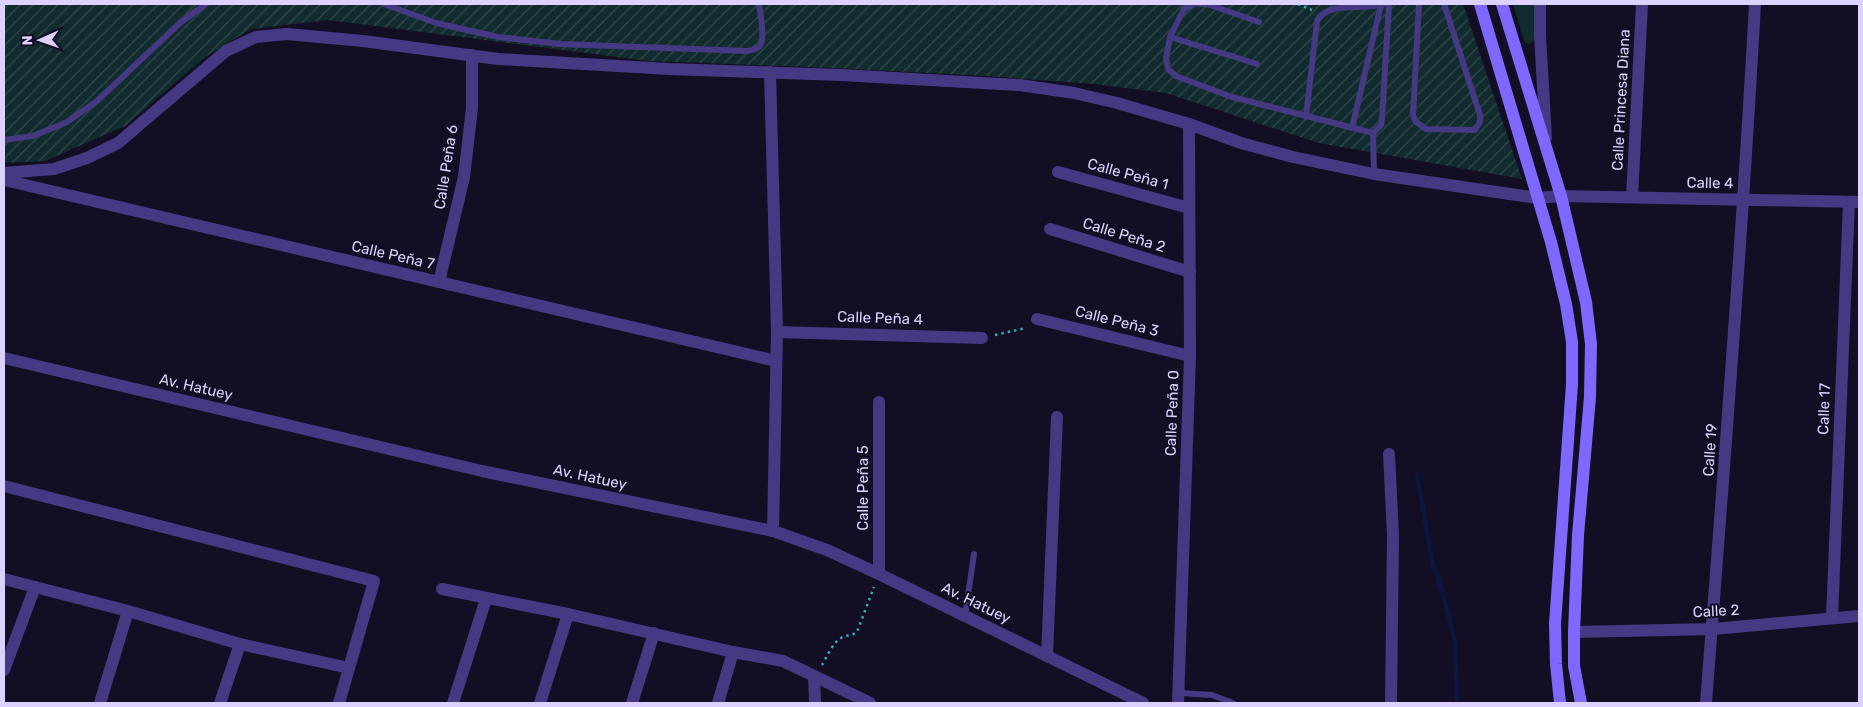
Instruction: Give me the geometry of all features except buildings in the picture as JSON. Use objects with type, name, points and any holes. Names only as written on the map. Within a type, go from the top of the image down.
[{"type":"main road","points":[[1480,4],[1551,242],[1566,304],[1572,342],[1572,384],[1555,624],[1556,664],[1560,703]]},
{"type":"main road","points":[[1502,4],[1561,196],[1586,302],[1592,344],[1590,396],[1578,536],[1574,632],[1574,666],[1580,703]]},
{"type":"street","points":[[1540,4],[1546,148]]},
{"type":"street","name":"Calle Princesa Diana","points":[[1632,198],[1642,4]]},
{"type":"street","name":"Calle 19","points":[[1706,703],[1744,200],[1755,4]]},
{"type":"street","name":"Calle 4","points":[[4,173],[54,169],[87,158],[118,143],[226,51],[256,38],[287,34],[363,41],[498,59],[1020,85],[1074,93],[1118,103],[1189,124],[1240,143],[1293,157],[1374,174],[1537,198],[1561,196],[1854,202]]},
{"type":"street","name":"Calle Peña 6","points":[[439,282],[464,177],[472,108],[472,55]]},
{"type":"street","points":[[770,72],[777,332],[773,531]]},
{"type":"street","name":"Calle Peña 0","points":[[1178,698],[1190,356],[1189,124]]},
{"type":"street","name":"Calle Peña 1","points":[[1058,172],[1189,208]]},
{"type":"street","name":"Calle Peña 7","points":[[4,180],[776,361]]},
{"type":"street","name":"Calle 17","points":[[1832,618],[1854,202]]},
{"type":"street","name":"Calle Peña 2","points":[[1050,229],[1190,272]]},
{"type":"street","name":"Calle Peña 3","points":[[1037,319],[1190,356]]},
{"type":"street","name":"Calle Peña 4","points":[[777,332],[982,338]]},
{"type":"street","name":"Av. Hatuey","points":[[4,358],[482,471],[773,531],[827,550],[879,574],[1143,703]]},
{"type":"street","name":"Calle Peña 5","points":[[879,402],[879,574]]},
{"type":"street","points":[[1047,656],[1057,416]]},
{"type":"street","points":[[1389,454],[1393,536],[1391,703]]},
{"type":"street","points":[[4,486],[374,581],[339,703]]},
{"type":"street","points":[[4,579],[128,611],[240,644],[349,668]]},
{"type":"street","points":[[4,670],[35,587]]},
{"type":"street","points":[[442,590],[568,614],[733,652],[783,661],[870,703]]},
{"type":"street","points":[[452,703],[486,599]]},
{"type":"street","points":[[100,703],[128,611]]},
{"type":"street","points":[[540,703],[568,614]]},
{"type":"street","name":"Calle 2","points":[[1574,632],[1713,629],[1859,616]]},
{"type":"street","points":[[632,703],[654,633]]},
{"type":"street","points":[[220,703],[240,644]]},
{"type":"street","points":[[718,703],[733,652]]},
{"type":"street","points":[[814,677],[815,703]]},
{"type":"lane","points":[[4,140],[33,136],[67,122],[98,101],[181,22],[206,4]]},
{"type":"lane","points":[[384,4],[436,23],[498,37],[560,44],[747,51],[761,45],[760,4]]},
{"type":"lane","points":[[1194,4],[1184,9],[1170,37],[1166,58],[1168,69],[1176,76],[1232,97],[1373,133]]},
{"type":"lane","points":[[1199,4],[1207,4],[1259,22]]},
{"type":"lane","points":[[1306,117],[1317,22],[1320,14],[1334,4],[1382,4],[1352,128]]},
{"type":"lane","points":[[1374,174],[1373,133],[1381,125],[1382,119],[1389,4]]},
{"type":"lane","points":[[1420,4],[1413,115],[1416,122],[1426,129],[1475,130],[1480,122],[1480,115],[1444,4]]},
{"type":"lane","points":[[1170,37],[1257,64]]},
{"type":"lane","points":[[965,616],[974,554]]},
{"type":"lane","points":[[1178,698],[1212,695],[1233,703]]},
{"type":"path","points":[[1298,4],[1320,14]]},
{"type":"path","points":[[982,338],[1033,326],[1037,319]]},
{"type":"path","points":[[814,677],[838,640],[843,636],[857,632],[879,574]]},
{"type":"green space","points":[[4,4],[1463,4],[1522,179],[1319,143],[1166,93],[1094,84],[986,76],[649,61],[328,20],[251,29],[205,57],[125,126],[45,161],[4,163]]},
{"type":"green space","points":[[1513,4],[1534,4],[1534,39],[1532,43],[1528,44],[1524,41]]},
{"type":"waterway","points":[[1417,475],[1432,560],[1455,641],[1457,703]]}]
